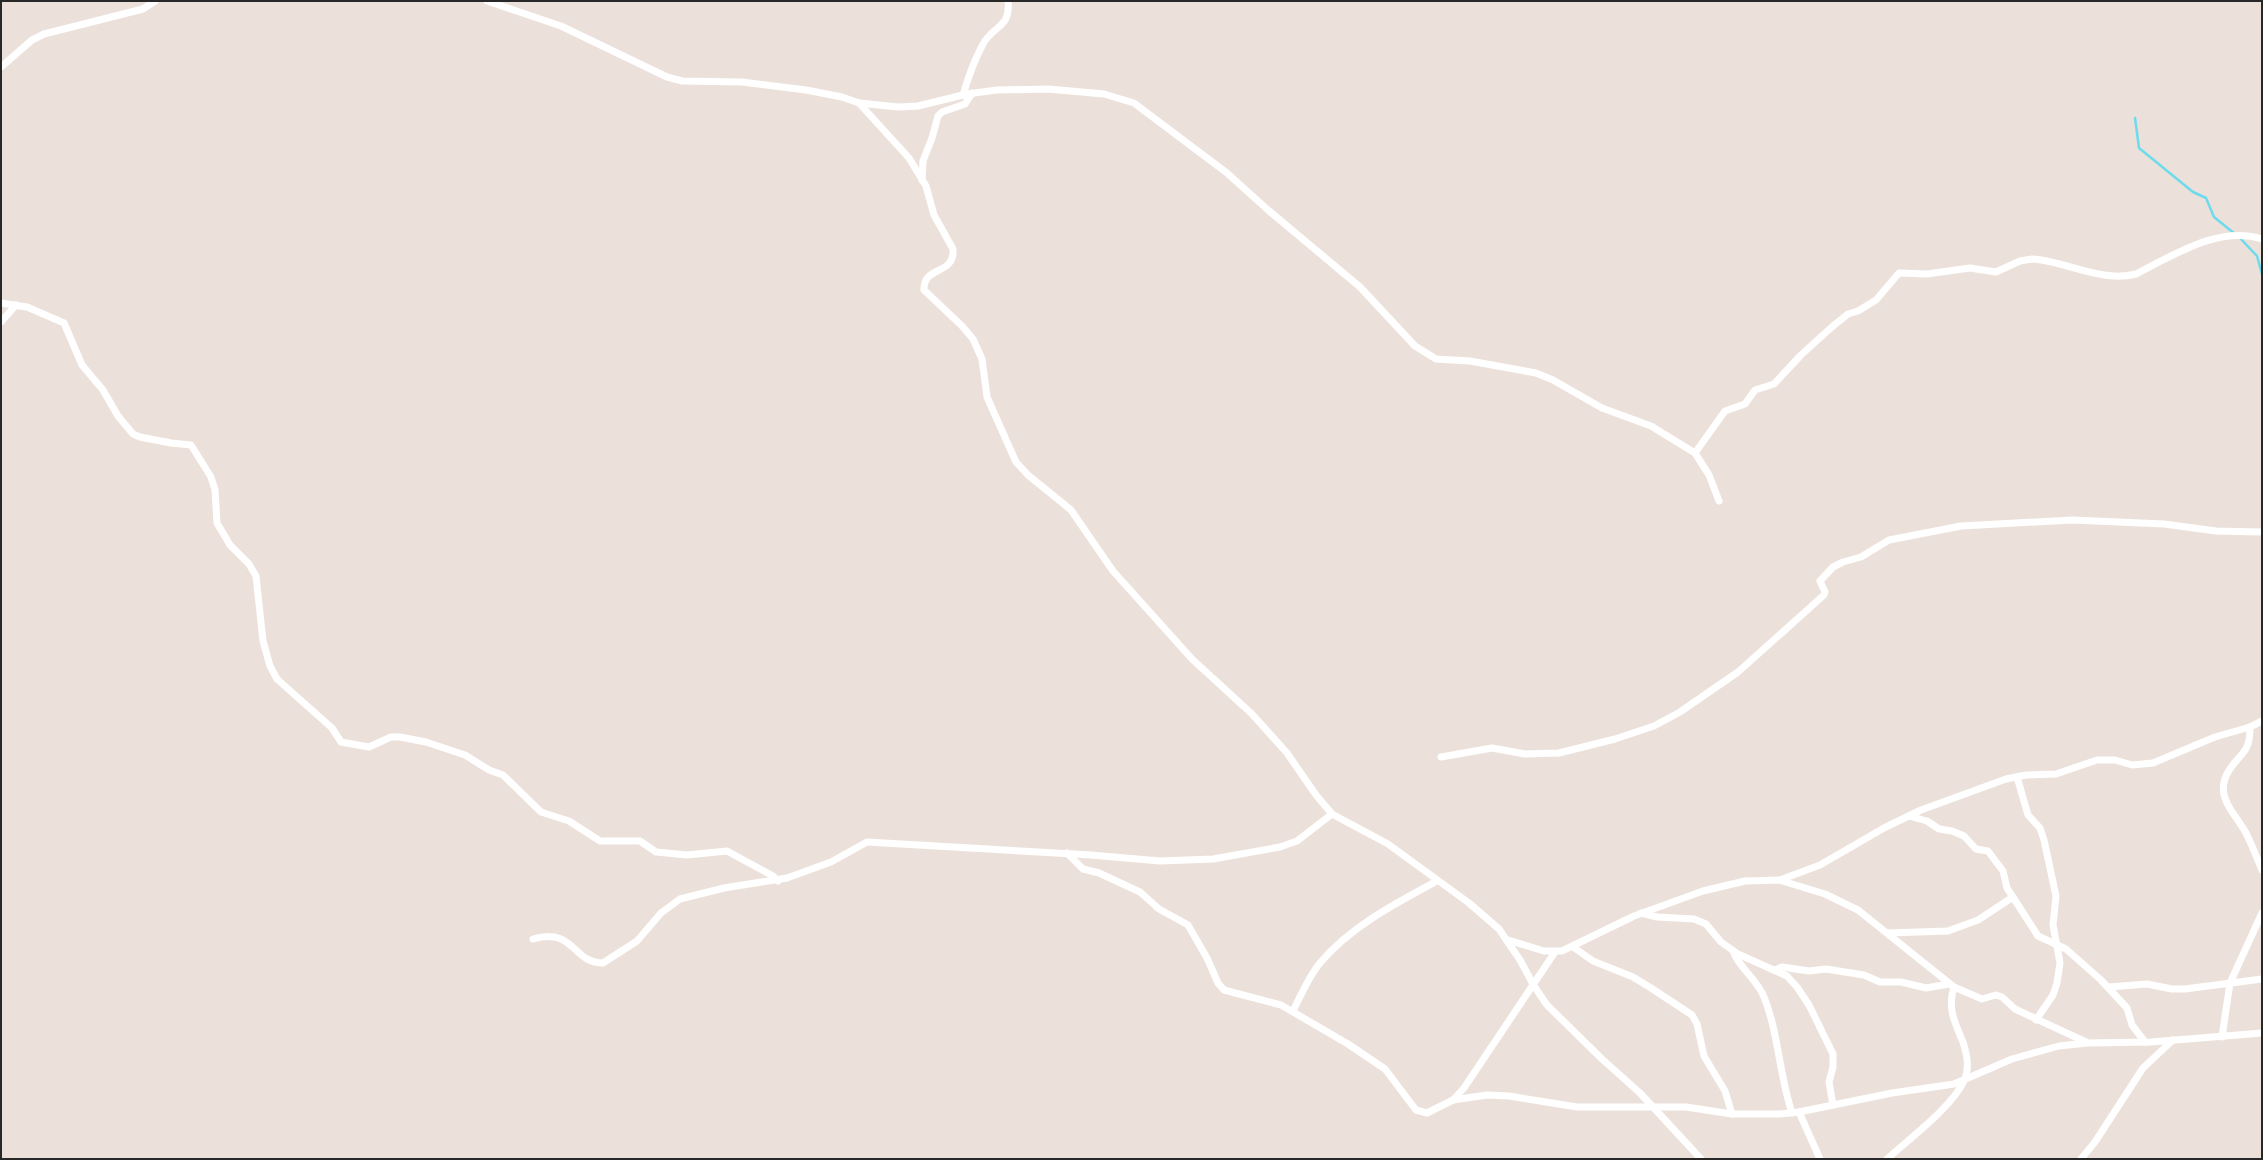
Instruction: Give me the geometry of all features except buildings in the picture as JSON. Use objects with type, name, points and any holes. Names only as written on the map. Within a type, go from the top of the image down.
[{"type":"street","points":[[1,67],[32,40],[44,34],[143,9],[155,1]]},
{"type":"street","points":[[487,1],[561,26],[667,77],[682,81],[742,82],[806,90],[842,97],[859,103],[898,107],[918,106],[972,93],[998,90],[1073,90],[1112,95],[1134,103],[1227,173],[1268,210],[1360,287],[1415,346],[1426,354],[1436,359],[1470,361],[1543,376],[1602,408],[1651,426],[1695,453],[1714,484],[1718,501]]},
{"type":"street","points":[[963,95],[981,46],[986,38],[1006,21],[1009,11],[1008,1]]},
{"type":"street","points":[[922,180],[923,161],[932,138],[938,116],[942,112],[965,104],[972,93]]},
{"type":"street","points":[[859,103],[909,158],[922,180],[934,215],[953,249],[954,254],[952,262],[948,266],[930,275],[925,280],[924,290],[962,326],[973,339],[982,359],[987,397],[1016,462],[1022,470],[1071,510],[1113,571],[1192,659],[1252,714],[1287,754],[1332,814],[1388,844],[1487,917],[1508,940],[1534,986],[1559,1017],[1655,1108],[1701,1159]]},
{"type":"street","points":[[1695,453],[1725,411],[1745,404],[1755,390],[1774,384],[1801,355],[1833,326],[1848,314],[1858,311],[1876,300],[1899,273],[1927,274],[1970,268],[1996,272],[2020,261],[2032,259],[2110,276],[2124,277],[2136,274],[2215,238],[2236,234],[2262,239]]},
{"type":"street","points":[[1,303],[16,305],[64,323],[82,365],[133,434],[140,437],[191,445],[211,477],[215,490],[217,523],[230,545],[249,564],[256,576],[262,641],[270,666],[277,680],[332,728],[341,742],[369,747],[391,737],[400,737],[432,743],[465,755],[489,770],[503,774],[541,812],[569,821],[600,841],[640,841],[656,852],[687,855],[727,851],[773,876],[778,881]]},
{"type":"street","points":[[1,322],[16,305]]},
{"type":"street","points":[[1442,756],[1492,748],[1525,754],[1560,753],[1615,739],[1654,726],[1680,712],[1754,659],[1824,595],[1825,592],[1820,581],[1833,567],[1848,560],[1861,557],[1889,540],[1961,526],[2072,520],[2164,524],[2216,531],[2262,532]]},
{"type":"street","points":[[1780,880],[1820,865],[1909,816],[1984,786],[2017,777],[2056,774],[2097,760],[2115,760],[2132,765],[2152,763],[2215,737],[2250,727],[2262,720]]},
{"type":"street","points":[[2250,727],[2247,750],[2226,775],[2223,794],[2226,804],[2246,834],[2262,870]]},
{"type":"street","points":[[2017,777],[2028,814],[2040,828],[2044,840],[2056,896],[2053,925],[2060,963],[2057,983],[2053,995],[2036,1020]]},
{"type":"street","points":[[533,939],[552,936],[565,940],[571,943],[588,960],[603,964],[637,941],[661,913],[680,899],[724,888],[778,881],[831,862],[867,842],[1067,853],[1160,861],[1213,859],[1280,847],[1297,841],[1332,814]]},
{"type":"street","points":[[1909,816],[1927,821],[1939,830],[1948,830],[1964,836],[1976,849],[1988,851],[2002,871],[2006,884],[2013,897],[2038,936],[2056,944],[2082,962],[2109,987],[2127,1008],[2132,1025],[2145,1042]]},
{"type":"street","points":[[1067,853],[1083,869],[1099,873],[1140,892],[1159,909],[1188,925],[1208,958],[1218,983],[1224,990],[1281,1005],[1348,1044],[1385,1069],[1408,1101],[1420,1112],[1427,1113],[1453,1100],[1487,1095],[1509,1096],[1577,1107],[1686,1107],[1732,1114],[1765,1115],[1795,1112],[1964,1081],[2018,1057],[2059,1046],[2087,1043],[2145,1042],[2262,1033]]},
{"type":"street","points":[[1508,940],[1544,951],[1555,952],[1573,947],[1641,913],[1727,885],[1763,880],[1780,880],[1807,888],[1844,902],[1888,933],[1951,985],[1982,999],[1996,995],[2002,997],[2015,1008],[2036,1020],[2087,1043]]},
{"type":"street","points":[[1293,1011],[1320,963],[1336,947],[1366,922],[1437,881]]},
{"type":"street","points":[[1888,933],[1948,931],[1978,920],[2013,897]]},
{"type":"street","points":[[1641,913],[1657,917],[1694,919],[1706,924],[1721,942],[1733,951],[1754,963],[1787,976],[1797,987],[1828,1042],[1834,1060],[1830,1082],[1833,1105]]},
{"type":"street","points":[[2222,1037],[2230,982],[2262,913]]},
{"type":"street","points":[[1573,947],[1594,961],[1645,985],[1692,1015],[1697,1024],[1704,1056],[1725,1091],[1732,1114]]},
{"type":"street","points":[[1733,951],[1738,962],[1758,986],[1771,1017],[1778,1041],[1781,1076],[1795,1112],[1820,1159]]},
{"type":"street","points":[[1453,1100],[1464,1088],[1510,1017],[1534,986],[1555,952]]},
{"type":"street","points":[[1775,970],[1782,967],[1808,971],[1826,969],[1864,975],[1880,982],[1901,982],[1926,988],[1951,985]]},
{"type":"street","points":[[2109,987],[2147,984],[2178,989],[2262,979]]},
{"type":"street","points":[[1887,1159],[1950,1100],[1964,1081],[1968,1065],[1966,1053],[1950,1010],[1951,985]]},
{"type":"street","points":[[2081,1159],[2095,1142],[2143,1068],[2173,1040]]},
{"type":"waterway","points":[[2135,118],[2139,148],[2193,192],[2206,198],[2214,217],[2235,234]]},
{"type":"waterway","points":[[2239,237],[2257,256],[2262,274]]}]
